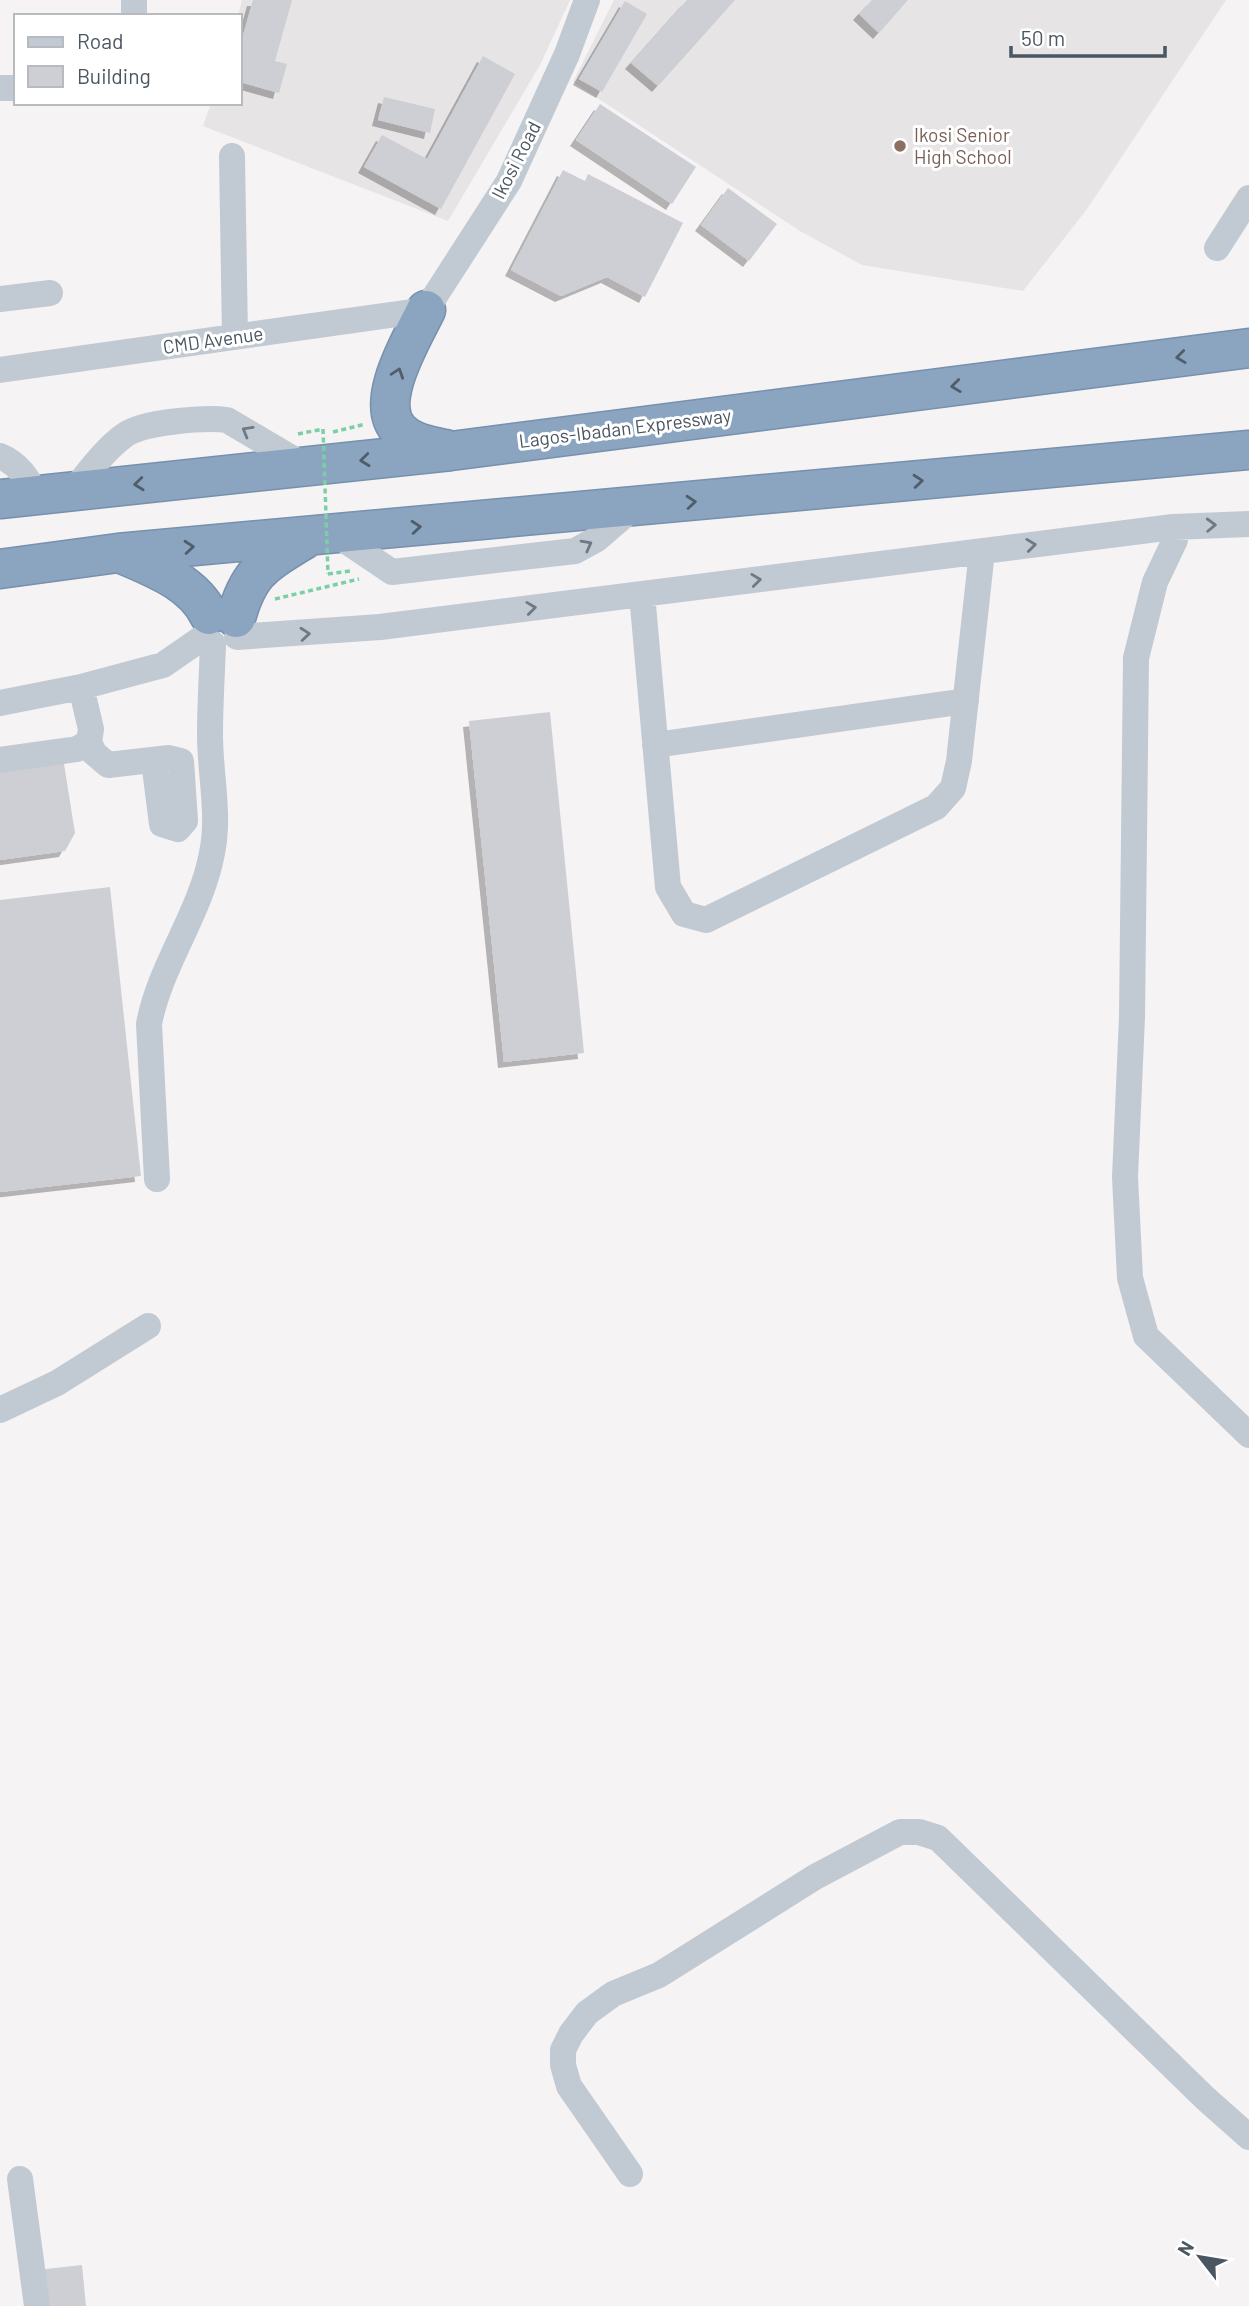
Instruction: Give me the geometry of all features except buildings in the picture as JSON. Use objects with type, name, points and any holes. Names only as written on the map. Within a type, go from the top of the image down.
[{"type":"highway","points":[[426,310],[397,374],[389,401],[391,418],[400,432],[418,443],[451,451]]},
{"type":"highway","name":"Lagos-Ibadan Expressway","points":[[37,495],[451,451],[1249,348]]},
{"type":"highway","points":[[0,569],[118,553],[1249,450]]},
{"type":"highway","points":[[0,591],[118,553],[162,572],[201,599],[220,630],[249,580],[270,561],[322,536]]},
{"type":"street","name":"Ikosi Road","points":[[426,310],[509,181],[567,54],[587,0]]},
{"type":"street","points":[[232,156],[235,337]]},
{"type":"street","points":[[1217,248],[1249,198]]},
{"type":"street","points":[[0,299],[50,293]]},
{"type":"street","name":"CMD Avenue","points":[[0,370],[426,310]]},
{"type":"street","points":[[0,456],[11,461],[24,473],[37,495],[136,428],[214,418],[227,420],[305,466]]},
{"type":"street","points":[[322,536],[392,572],[575,551],[597,539],[634,507]]},
{"type":"street","points":[[0,703],[81,687],[163,664],[220,630],[380,627],[1173,527],[1249,524]]},
{"type":"street","points":[[1173,527],[1175,540],[1155,582],[1136,658],[1132,1017],[1125,1177],[1130,1278],[1146,1336],[1249,1435]]},
{"type":"street","points":[[642,594],[668,887],[684,914],[706,919],[936,807],[953,788],[966,701],[982,551]]},
{"type":"street","points":[[157,1179],[149,1024],[154,1002],[199,896],[212,853],[215,827],[210,736],[220,630]]},
{"type":"street","points":[[81,687],[91,729],[89,742],[94,753],[108,765],[154,761]]},
{"type":"street","points":[[655,745],[966,701]]},
{"type":"street","points":[[0,760],[77,749],[89,742]]},
{"type":"street","points":[[0,1410],[57,1383],[148,1326]]},
{"type":"street","points":[[630,2174],[569,2086],[563,2065],[567,2042],[587,2012],[613,1994],[659,1975],[815,1877],[900,1832],[919,1832],[938,1838],[1205,2098],[1249,2137]]},
{"type":"street","points":[[20,2179],[37,2306]]},
{"type":"path","points":[[273,447],[366,425],[366,414]]},
{"type":"path","points":[[323,429],[328,574]]},
{"type":"path","points":[[274,599],[392,572]]},
{"type":"shaded area","points":[[242,0],[570,0],[540,65],[448,221],[203,126],[210,105],[242,105],[242,14],[238,14]]},
{"type":"shaded area","name":"Ikosi Senior High School","points":[[614,0],[1226,0],[1087,209],[1023,291],[862,265],[800,231],[573,82]]},
{"type":"place","name":"Ikosi Senior High School","points":[[900,146]]}]
